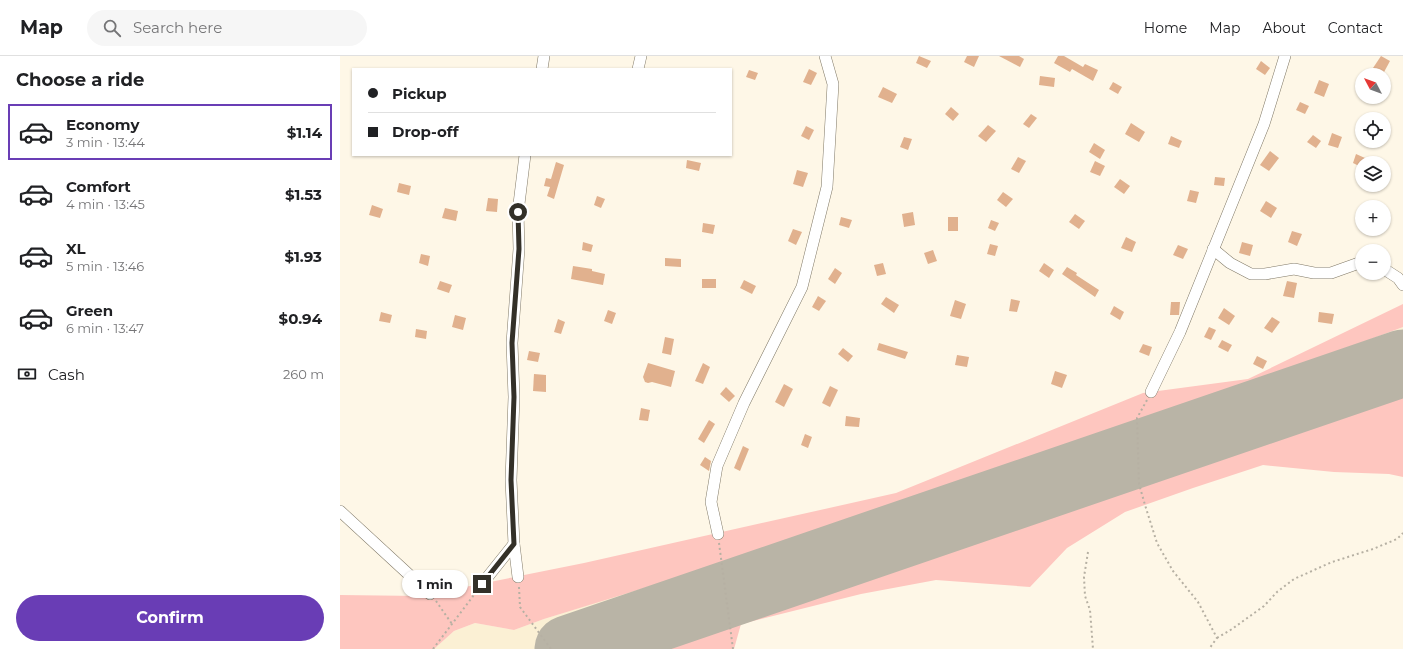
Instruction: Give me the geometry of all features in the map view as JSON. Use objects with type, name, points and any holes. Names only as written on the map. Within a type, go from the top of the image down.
[{"type":"street","points":[[542,68],[544,56]]},
{"type":"street","points":[[638,68],[641,56]]},
{"type":"street","points":[[718,534],[711,502],[717,466],[744,403],[802,287],[827,187],[833,84],[825,56]]},
{"type":"street","points":[[1151,392],[1180,332],[1264,124],[1285,56]]},
{"type":"street","points":[[518,576],[514,544],[511,480],[514,397],[512,343],[519,249],[518,212],[525,156]]},
{"type":"street","points":[[1213,249],[1230,264],[1251,274],[1265,274],[1294,269],[1331,273],[1355,264]]},
{"type":"street","points":[[1391,274],[1398,278],[1403,285]]},
{"type":"street","points":[[340,511],[430,594]]},
{"type":"street","points":[[482,584],[514,544]]},
{"type":"path","points":[[1151,392],[1137,418],[1139,484],[1157,543],[1173,571],[1198,602],[1217,638]]},
{"type":"path","points":[[1209,649],[1217,638],[1264,606],[1277,592],[1294,579],[1332,562],[1373,549],[1398,539],[1403,533]]},
{"type":"path","points":[[718,534],[732,649]]},
{"type":"path","points":[[1088,552],[1084,577],[1085,596],[1090,610],[1093,649]]},
{"type":"path","points":[[518,576],[520,607],[551,649]]},
{"type":"path","points":[[433,649],[482,584]]},
{"type":"path","points":[[430,594],[452,624]]},
{"type":"shaded area","points":[[1403,304],[1403,327],[1185,409],[866,517],[544,619],[514,630],[475,623],[454,631],[434,649],[340,649],[340,595],[420,596],[584,563],[896,493],[1143,393],[1248,379]]},
{"type":"shaded area","points":[[1403,327],[1403,382],[1130,479],[845,575],[614,649],[434,649],[454,631],[475,623],[514,630],[544,619],[946,491],[1187,408]]},
{"type":"shaded area","points":[[1403,382],[1403,477],[1389,474],[1334,472],[1263,465],[1125,512],[1067,548],[1030,587],[936,580],[861,594],[741,624],[734,649],[614,649],[1009,518]]},
{"type":"building","points":[[919,56],[931,61],[927,68],[916,63]]},
{"type":"building","points":[[967,56],[979,56],[974,67],[964,62]]},
{"type":"building","points":[[999,56],[1019,56],[1024,59],[1020,67]]},
{"type":"building","points":[[1058,56],[1064,56],[1083,67],[1085,64],[1098,70],[1093,81],[1072,69],[1070,72],[1054,63]]},
{"type":"building","points":[[1381,56],[1390,61],[1386,68],[1373,68]]},
{"type":"building","points":[[1261,61],[1270,68],[1265,75],[1256,69]]},
{"type":"building","points":[[809,69],[817,73],[811,85],[803,82]]},
{"type":"building","points":[[749,70],[758,73],[755,80],[746,77]]},
{"type":"building","points":[[1040,76],[1055,78],[1054,87],[1039,85]]},
{"type":"building","points":[[1319,80],[1329,84],[1324,97],[1314,93]]},
{"type":"building","points":[[1113,82],[1122,87],[1118,94],[1109,89]]},
{"type":"building","points":[[883,87],[897,94],[892,103],[878,97]]},
{"type":"building","points":[[1300,102],[1309,106],[1305,114],[1296,110]]},
{"type":"building","points":[[951,107],[959,114],[953,121],[945,114]]},
{"type":"building","points":[[1031,114],[1037,118],[1029,128],[1023,124]]},
{"type":"building","points":[[1131,123],[1145,132],[1139,142],[1125,134]]},
{"type":"building","points":[[988,125],[996,131],[986,142],[978,136]]},
{"type":"building","points":[[806,126],[814,130],[809,140],[801,136]]},
{"type":"building","points":[[1332,133],[1342,137],[1338,148],[1328,145]]},
{"type":"building","points":[[1313,135],[1321,141],[1316,148],[1307,142]]},
{"type":"building","points":[[1171,136],[1182,141],[1179,148],[1168,144]]},
{"type":"building","points":[[904,137],[912,139],[908,150],[900,147]]},
{"type":"building","points":[[1094,143],[1105,150],[1100,159],[1089,152]]},
{"type":"building","points":[[1270,151],[1279,158],[1269,171],[1260,165]]},
{"type":"building","points":[[1018,157],[1026,161],[1019,173],[1011,169]]},
{"type":"building","points":[[687,160],[701,163],[699,171],[686,168]]},
{"type":"building","points":[[1095,161],[1105,166],[1100,176],[1090,172]]},
{"type":"building","points":[[556,162],[564,165],[554,199],[547,196],[550,187],[544,186],[546,178],[551,179]]},
{"type":"building","points":[[797,170],[808,173],[803,187],[793,184]]},
{"type":"building","points":[[1215,177],[1225,178],[1224,186],[1214,185]]},
{"type":"building","points":[[1120,179],[1130,186],[1124,194],[1114,187]]},
{"type":"building","points":[[399,183],[411,186],[409,195],[397,192]]},
{"type":"building","points":[[1190,190],[1199,192],[1196,203],[1187,201]]},
{"type":"building","points":[[1003,192],[1013,199],[1006,207],[997,200]]},
{"type":"building","points":[[597,196],[605,199],[601,208],[594,205]]},
{"type":"building","points":[[488,198],[498,199],[497,212],[486,211]]},
{"type":"building","points":[[1266,201],[1277,208],[1271,218],[1260,211]]},
{"type":"building","points":[[372,205],[383,209],[380,218],[369,215]]},
{"type":"building","points":[[445,208],[458,211],[456,221],[442,218]]},
{"type":"building","points":[[913,212],[915,225],[904,227],[902,214]]},
{"type":"building","points":[[1075,214],[1085,221],[1079,229],[1069,222]]},
{"type":"building","points":[[841,217],[852,220],[849,228],[839,225]]},
{"type":"building","points":[[948,217],[958,217],[958,231],[948,231]]},
{"type":"building","points":[[991,220],[999,223],[995,231],[988,228]]},
{"type":"building","points":[[703,223],[715,225],[713,234],[702,232]]},
{"type":"building","points":[[793,229],[802,232],[796,245],[788,241]]},
{"type":"building","points":[[1292,231],[1302,234],[1297,246],[1288,242]]},
{"type":"building","points":[[1126,237],[1136,242],[1132,252],[1121,248]]},
{"type":"building","points":[[583,242],[593,245],[591,252],[582,250]]},
{"type":"building","points":[[1242,242],[1253,245],[1250,256],[1239,253]]},
{"type":"building","points":[[990,244],[998,246],[995,256],[987,254]]},
{"type":"building","points":[[1178,245],[1188,249],[1183,259],[1173,255]]},
{"type":"building","points":[[933,250],[937,261],[928,264],[924,253]]},
{"type":"building","points":[[421,254],[430,256],[428,266],[419,263]]},
{"type":"building","points":[[665,258],[681,259],[681,267],[665,266]]},
{"type":"building","points":[[883,263],[886,274],[877,276],[874,265]]},
{"type":"building","points":[[1044,263],[1054,270],[1049,278],[1039,271]]},
{"type":"building","points":[[573,266],[592,269],[592,271],[605,274],[603,285],[571,279]]},
{"type":"building","points":[[1067,267],[1077,273],[1076,275],[1099,290],[1095,297],[1062,274]]},
{"type":"building","points":[[835,268],[842,273],[835,284],[828,279]]},
{"type":"building","points":[[702,279],[716,279],[716,288],[702,288]]},
{"type":"building","points":[[744,280],[756,286],[752,294],[740,288]]},
{"type":"building","points":[[440,281],[452,285],[449,293],[437,289]]},
{"type":"building","points":[[1287,281],[1297,283],[1294,298],[1283,296]]},
{"type":"building","points":[[818,296],[826,301],[819,311],[812,307]]},
{"type":"building","points":[[886,297],[899,305],[894,313],[881,304]]},
{"type":"building","points":[[1011,299],[1020,301],[1017,312],[1009,311]]},
{"type":"building","points":[[955,300],[966,304],[961,319],[950,316]]},
{"type":"building","points":[[1171,302],[1180,302],[1179,315],[1170,315]]},
{"type":"building","points":[[1114,306],[1124,312],[1120,320],[1110,314]]},
{"type":"building","points":[[1224,308],[1235,316],[1229,325],[1218,318]]},
{"type":"building","points":[[608,310],[616,313],[612,324],[604,321]]},
{"type":"building","points":[[381,312],[392,315],[390,323],[379,321]]},
{"type":"building","points":[[1319,312],[1334,314],[1332,324],[1318,322]]},
{"type":"building","points":[[455,315],[466,318],[463,330],[452,327]]},
{"type":"building","points":[[1272,317],[1280,322],[1272,333],[1264,328]]},
{"type":"building","points":[[558,319],[565,322],[561,334],[554,332]]},
{"type":"building","points":[[1209,327],[1216,330],[1211,340],[1204,337]]},
{"type":"building","points":[[416,329],[427,331],[426,339],[415,337]]},
{"type":"building","points":[[665,337],[674,339],[671,355],[662,353]]},
{"type":"building","points":[[1222,340],[1232,345],[1228,352],[1218,347]]},
{"type":"building","points":[[879,343],[908,352],[905,359],[877,350]]},
{"type":"building","points":[[1143,344],[1152,347],[1149,356],[1139,352]]},
{"type":"building","points":[[843,348],[853,356],[848,362],[838,354]]},
{"type":"building","points":[[529,351],[540,353],[538,362],[527,360]]},
{"type":"building","points":[[957,355],[969,357],[967,367],[955,365]]},
{"type":"building","points":[[1257,356],[1267,361],[1263,369],[1253,364]]},
{"type":"building","points":[[648,363],[675,371],[671,387],[652,382],[645,382],[643,377]]},
{"type":"building","points":[[703,363],[710,367],[703,384],[695,381]]},
{"type":"building","points":[[1055,371],[1067,375],[1062,388],[1051,384]]},
{"type":"building","points":[[534,374],[546,375],[546,392],[533,391]]},
{"type":"building","points":[[784,384],[793,389],[784,407],[775,402]]},
{"type":"building","points":[[830,386],[838,390],[830,407],[822,403]]},
{"type":"building","points":[[726,387],[735,396],[729,402],[720,394]]},
{"type":"building","points":[[641,408],[650,410],[648,421],[639,420]]},
{"type":"building","points":[[846,416],[860,418],[859,427],[845,426]]},
{"type":"building","points":[[709,420],[715,424],[704,443],[698,439]]},
{"type":"building","points":[[805,434],[812,437],[808,448],[801,445]]},
{"type":"building","points":[[743,446],[749,449],[740,471],[734,468]]},
{"type":"building","points":[[705,457],[711,461],[709,471],[700,465]]},
{"type":"runway","points":[[568,649],[1403,363]]},
{"type":"route","points":[[482,584],[514,544],[511,480],[514,397],[512,343],[519,249],[518,212]]}]
